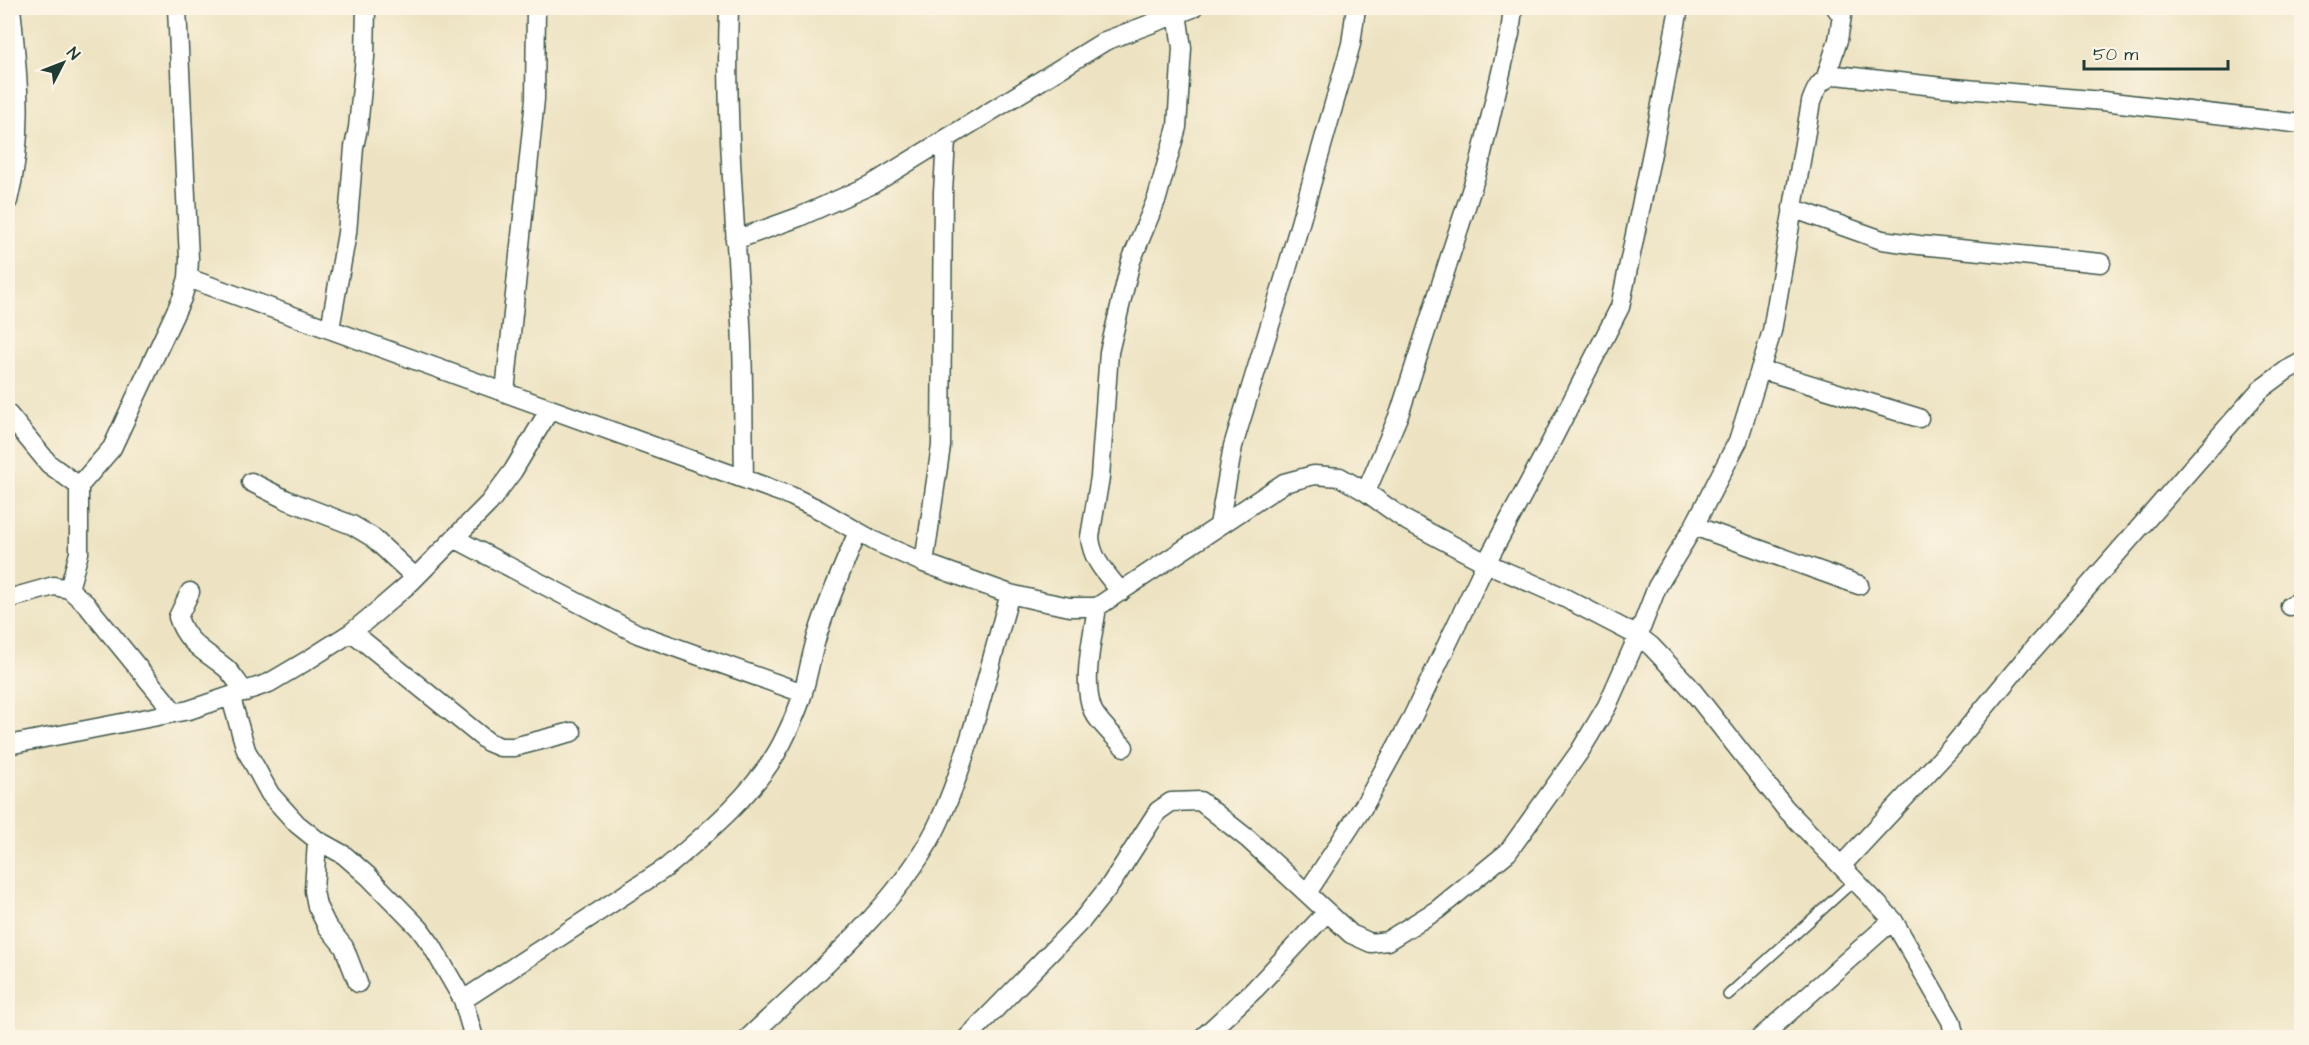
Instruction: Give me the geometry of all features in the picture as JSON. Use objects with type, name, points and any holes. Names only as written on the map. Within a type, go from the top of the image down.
[{"type":"street","points":[[8,201],[16,170],[19,130],[19,78],[11,8]]},
{"type":"street","points":[[69,589],[79,553],[79,486],[112,448],[169,327],[188,278],[177,8]]},
{"type":"street","points":[[330,329],[347,233],[365,57],[366,8]]},
{"type":"street","points":[[505,392],[535,99],[536,8]]},
{"type":"street","points":[[729,8],[727,65],[741,326],[744,479]]},
{"type":"street","points":[[1219,525],[1233,446],[1285,276],[1351,44],[1356,8]]},
{"type":"street","points":[[1366,492],[1400,412],[1479,166],[1510,33],[1513,8]]},
{"type":"street","points":[[1307,893],[1371,794],[1410,722],[1486,563],[1620,307],[1650,165],[1678,8]]},
{"type":"street","points":[[967,1038],[1083,919],[1111,884],[1158,811],[1171,802],[1200,801],[1248,839],[1351,934],[1371,943],[1388,941],[1437,910],[1508,852],[1580,751],[1607,706],[1657,587],[1694,526],[1738,441],[1772,331],[1812,102],[1816,87],[1826,77],[1838,40],[1842,15],[1836,8]]},
{"type":"street","points":[[735,240],[800,217],[871,185],[1105,41],[1185,10],[1177,127],[1157,198],[1131,261],[1109,352],[1101,469],[1090,547],[1097,563],[1122,592]]},
{"type":"street","points":[[1826,77],[1836,75],[2103,101],[2301,124]]},
{"type":"street","points":[[924,563],[941,446],[943,192],[946,140]]},
{"type":"street","points":[[1792,208],[1882,240],[1919,246],[2101,262]]},
{"type":"street","points":[[188,278],[801,501],[858,532],[924,563],[1010,594],[1070,607],[1097,607],[1284,483],[1305,476],[1340,477],[1407,521],[1486,563],[1561,596],[1638,636],[1651,646],[1688,685],[1728,733],[1785,808],[1893,920],[1951,1021],[1955,1038]]},
{"type":"street","points":[[1841,866],[1952,747],[2029,654],[2260,390],[2301,362]]},
{"type":"street","points":[[1760,369],[1919,418]]},
{"type":"street","points":[[8,745],[175,713],[238,695],[269,683],[352,632],[415,577],[489,503],[507,479],[549,409]]},
{"type":"street","points":[[8,414],[49,464],[79,486]]},
{"type":"street","points":[[251,482],[287,500],[352,525],[372,537],[415,577]]},
{"type":"street","points":[[1694,526],[1859,585]]},
{"type":"street","points":[[464,1000],[667,867],[726,813],[766,767],[781,745],[803,693],[818,632],[831,594],[858,532]]},
{"type":"street","points":[[454,538],[638,634],[803,693]]},
{"type":"street","points":[[8,599],[54,586],[69,589],[86,604],[175,713]]},
{"type":"street","points":[[190,592],[178,617],[181,627],[191,642],[229,672],[238,695],[246,750],[270,794],[297,824],[344,855],[368,876],[418,928],[432,946],[464,1000],[474,1038]]},
{"type":"street","points":[[748,1038],[824,967],[870,919],[896,889],[931,838],[950,794],[975,721],[1010,594]]},
{"type":"street","points":[[1097,607],[1089,662],[1088,691],[1093,711],[1124,747]]},
{"type":"street","points":[[352,632],[488,742],[500,747],[514,747],[572,732]]},
{"type":"street","points":[[318,840],[314,891],[317,906],[327,926],[344,947],[358,983]]},
{"type":"street","points":[[1202,1038],[1255,989],[1327,912]]},
{"type":"street","points":[[1761,1038],[1893,920]]},
{"type":"lane","points":[[1728,995],[1855,880]]}]
